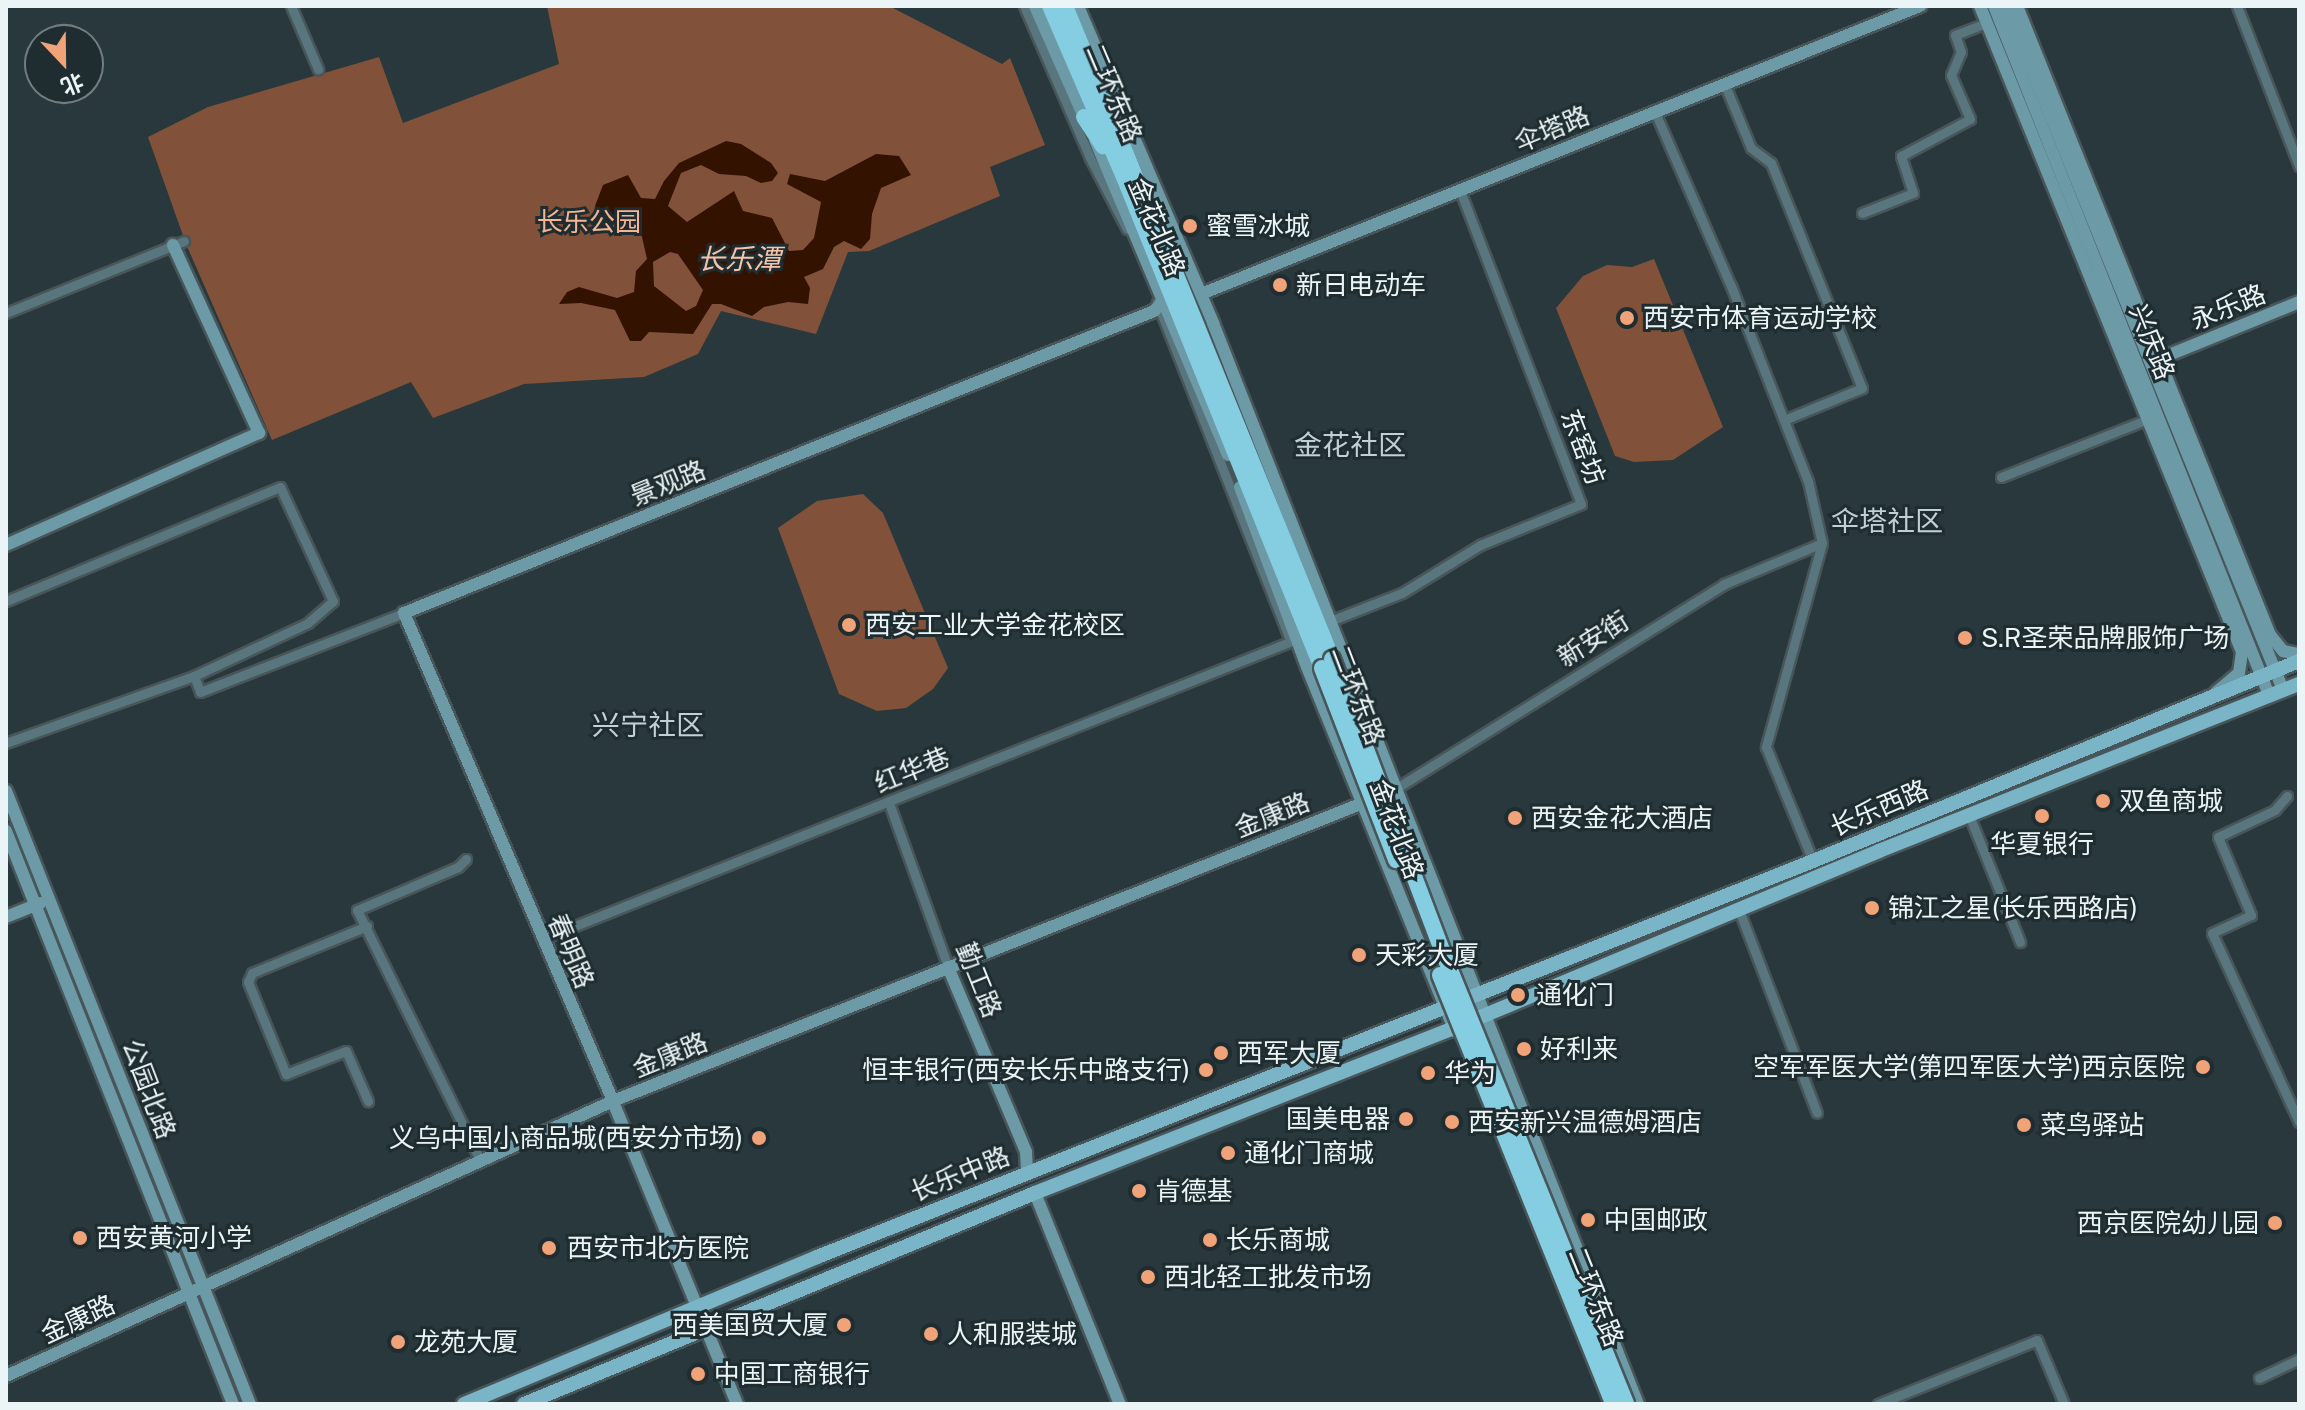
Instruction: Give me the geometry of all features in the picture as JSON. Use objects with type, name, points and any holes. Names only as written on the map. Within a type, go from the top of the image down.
[{"type":"highway","name":"二环东路","points":[[1056,8],[1129,175],[1626,1404]]},
{"type":"highway","points":[[1114,94],[1129,175]]},
{"type":"highway","points":[[1084,117],[1129,175]]},
{"type":"highway","name":"二环东路","points":[[1129,175],[1294,600],[1327,663],[1451,1001],[1613,1404]]},
{"type":"highway","points":[[1294,600],[1297,639]]},
{"type":"highway","points":[[1327,663],[1330,621]]},
{"type":"main road","name":"长乐西路","points":[[1476,994],[1813,861],[2299,661]]},
{"type":"main road","name":"长乐西路","points":[[1484,1016],[1969,815],[2299,684]]},
{"type":"main road","name":"长乐中路","points":[[464,1404],[698,1306],[1476,994]]},
{"type":"main road","name":"长乐中路","points":[[524,1404],[1035,1193],[1484,1016]]},
{"type":"street","points":[[291,6],[318,69]]},
{"type":"street","points":[[1024,6],[1090,158],[1161,303]]},
{"type":"street","name":"金花北路","points":[[1035,6],[1276,576],[1297,639],[1443,1007],[1605,1404]]},
{"type":"street","name":"金花北路","points":[[1078,6],[1201,294],[1638,1404]]},
{"type":"street","name":"伞塔路","points":[[1201,294],[1920,6]]},
{"type":"street","points":[[1980,6],[2276,645],[2283,651],[2299,654]]},
{"type":"street","name":"兴庆路","points":[[1994,6],[2257,626],[2268,674]]},
{"type":"street","points":[[2237,6],[2299,166]]},
{"type":"street","name":"兴庆路","points":[[2015,9],[2144,365],[2276,693]]},
{"type":"street","points":[[1862,213],[1913,193],[1901,156],[1970,119],[1951,75],[1961,52],[1955,35],[1986,23]]},
{"type":"street","points":[[1724,83],[1751,148],[1771,163],[1862,388],[1784,420]]},
{"type":"street","points":[[1654,110],[1808,481],[1822,543],[1766,747],[1813,861]]},
{"type":"street","name":"东窑坊","points":[[1330,621],[1402,593],[1480,545],[1581,504],[1460,191]]},
{"type":"street","points":[[6,313],[179,243],[259,433],[7,541]]},
{"type":"street","name":"永乐路","points":[[2144,365],[2299,302]]},
{"type":"street","name":"景观路","points":[[194,676],[200,692],[1140,317],[1161,303]]},
{"type":"street","points":[[2144,365],[2148,419],[2242,652],[2239,673],[2203,700]]},
{"type":"street","points":[[2001,477],[2148,419]]},
{"type":"street","points":[[6,601],[280,487],[333,601],[308,623],[194,676],[6,743]]},
{"type":"street","name":"新安街","points":[[1395,789],[1724,584],[1822,543]]},
{"type":"street","points":[[2257,602],[2257,626]]},
{"type":"street","name":"春明路","points":[[404,613],[613,1101],[737,1404]]},
{"type":"street","name":"红华巷","points":[[542,939],[1297,639]]},
{"type":"street","name":"公园北路","points":[[6,791],[250,1404]]},
{"type":"street","points":[[2287,796],[2275,810],[2218,837],[2251,915],[2212,933],[2299,1122]]},
{"type":"street","name":"勤工路","points":[[889,803],[948,967],[1026,1152],[1027,1173]]},
{"type":"street","name":"金康路","points":[[6,1376],[613,1101],[1363,803]]},
{"type":"street","points":[[1969,815],[2020,942]]},
{"type":"street","name":"公园北路","points":[[6,831],[233,1404]]},
{"type":"street","points":[[466,859],[458,867],[357,910],[480,1160]]},
{"type":"street","points":[[6,917],[50,898]]},
{"type":"street","points":[[1739,910],[1817,1113]]},
{"type":"street","points":[[367,926],[252,973],[248,982],[286,1074],[346,1051],[368,1101]]},
{"type":"street","points":[[1035,1193],[1120,1404]]},
{"type":"street","points":[[1877,1404],[2037,1340],[2064,1404]]},
{"type":"street","points":[[2259,1378],[2299,1359]]},
{"type":"green space","name":"长乐公园","points":[[547,6],[889,6],[1002,64],[1010,58],[1045,145],[990,167],[1000,196],[869,251],[848,252],[816,334],[721,311],[698,354],[644,377],[524,384],[433,418],[411,382],[272,440],[186,244],[148,137],[208,107],[379,57],[403,123],[559,64]]},
{"type":"green space","points":[[1654,259],[1723,427],[1673,460],[1634,462],[1615,456],[1556,308],[1583,276],[1607,265],[1632,267]]},
{"type":"green space","points":[[863,494],[883,513],[948,668],[933,689],[906,708],[877,711],[839,694],[778,528],[817,501]]},
{"type":"water","name":"长乐潭","points":[[726,141],[741,144],[771,163],[778,173],[772,181],[761,183],[746,176],[719,174],[701,165],[681,173],[668,206],[687,222],[734,191],[743,211],[772,218],[789,251],[803,250],[814,238],[821,202],[787,184],[790,174],[825,181],[876,154],[899,156],[911,175],[881,188],[872,214],[870,239],[861,249],[844,241],[834,247],[823,269],[804,277],[810,288],[808,304],[788,302],[764,307],[752,316],[721,304],[712,304],[693,334],[649,332],[641,341],[630,341],[615,310],[581,303],[559,304],[567,292],[579,287],[617,298],[634,292],[636,271],[647,259],[639,224],[629,216],[615,219],[593,235],[595,206],[603,185],[628,175],[641,198],[655,199],[664,181],[679,163]],"holes":[[[670,252],[678,254],[703,290],[696,306],[686,311],[654,286],[653,262]]]},
{"type":"place","name":"蜜雪冰城","points":[[1190,226]]},
{"type":"place","name":"新日电动车","points":[[1280,285]]},
{"type":"place","name":"西安市体育运动学校","points":[[1627,318]]},
{"type":"place","name":"西安工业大学金花校区","points":[[849,625]]},
{"type":"place","name":"S.R圣荣品牌服饰广场","points":[[1965,638]]},
{"type":"place","name":"双鱼商城","points":[[2103,801]]},
{"type":"place","name":"华夏银行","points":[[2042,816]]},
{"type":"place","name":"西安金花大酒店","points":[[1515,818]]},
{"type":"place","name":"锦江之星(长乐西路店)","points":[[1872,908]]},
{"type":"place","name":"天彩大厦","points":[[1359,955]]},
{"type":"place","name":"通化门","points":[[1518,995]]},
{"type":"place","name":"好利来","points":[[1524,1049]]},
{"type":"place","name":"西军大厦","points":[[1221,1053]]},
{"type":"place","name":"空军军医大学(第四军医大学)西京医院","points":[[2203,1067]]},
{"type":"place","name":"恒丰银行(西安长乐中路支行)","points":[[1206,1070]]},
{"type":"place","name":"华为","points":[[1428,1073]]},
{"type":"place","name":"国美电器","points":[[1406,1119]]},
{"type":"place","name":"西安新兴温德姆酒店","points":[[1452,1122]]},
{"type":"place","name":"菜鸟驿站","points":[[2024,1125]]},
{"type":"place","name":"义乌中国小商品城(西安分市场)","points":[[759,1138]]},
{"type":"place","name":"通化门商城","points":[[1228,1153]]},
{"type":"place","name":"肯德基","points":[[1139,1191]]},
{"type":"place","name":"中国邮政","points":[[1588,1220]]},
{"type":"place","name":"西京医院幼儿园","points":[[2275,1223]]},
{"type":"place","name":"西安黄河小学","points":[[80,1238]]},
{"type":"place","name":"长乐商城","points":[[1210,1240]]},
{"type":"place","name":"西安市北方医院","points":[[549,1248]]},
{"type":"place","name":"西北轻工批发市场","points":[[1148,1277]]},
{"type":"place","name":"西美国贸大厦","points":[[844,1325]]},
{"type":"place","name":"人和服装城","points":[[931,1334]]},
{"type":"place","name":"龙苑大厦","points":[[398,1342]]},
{"type":"place","name":"中国工商银行","points":[[698,1374]]},
{"type":"district","name":"金花社区","points":[[1350,445]]},
{"type":"district","name":"伞塔社区","points":[[1887,521]]},
{"type":"district","name":"兴宁社区","points":[[648,725]]}]
